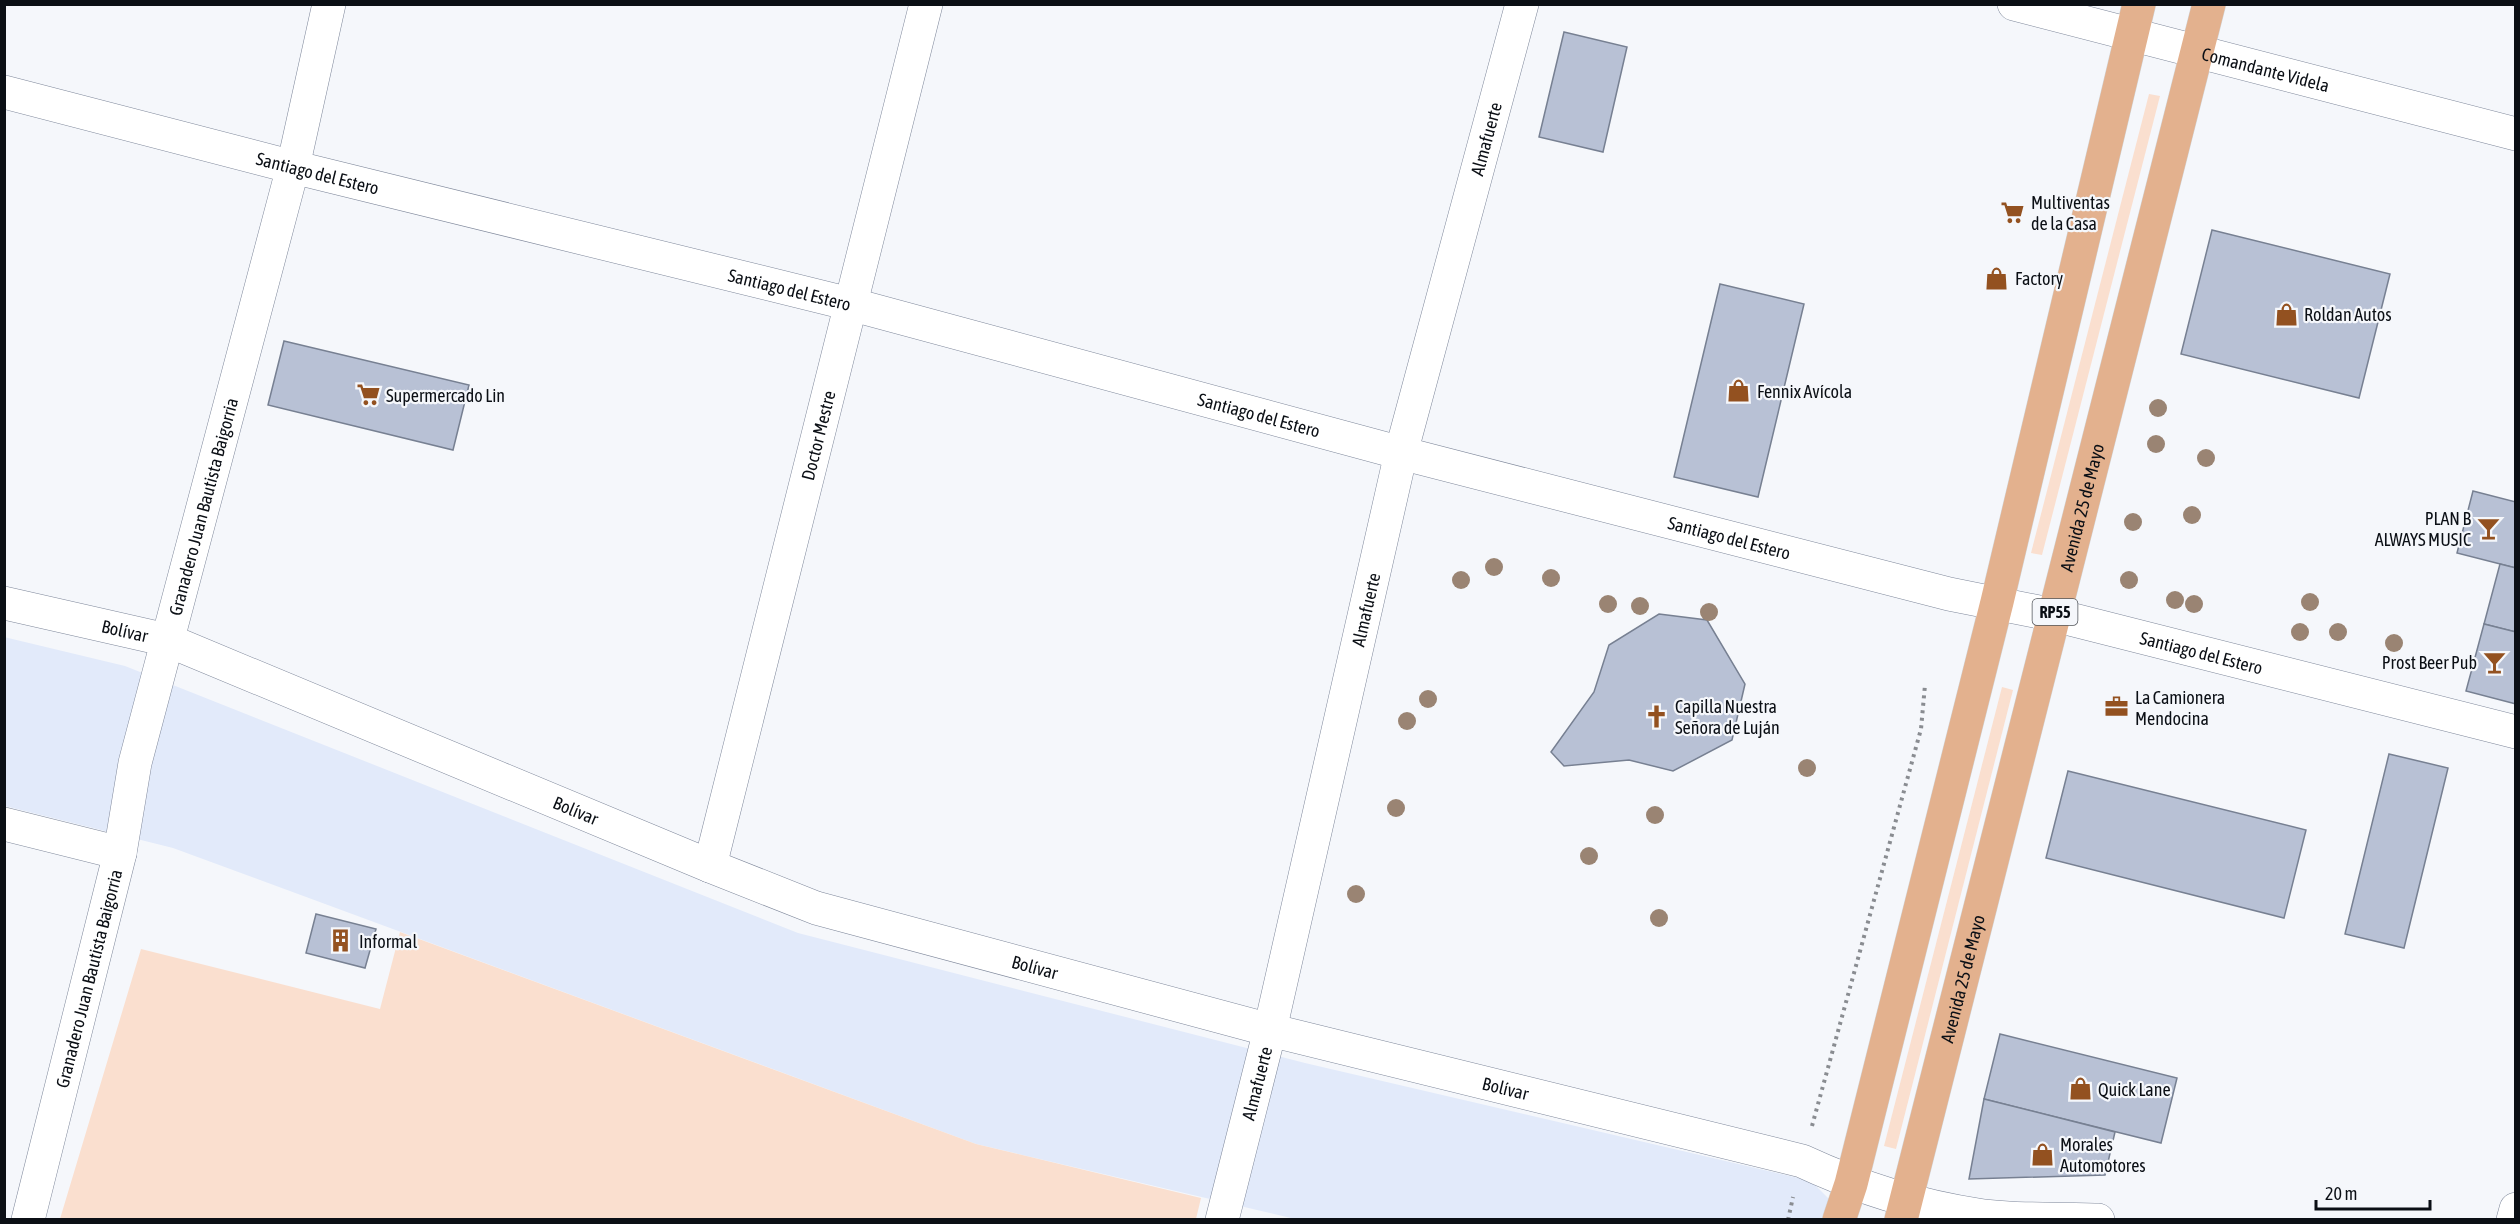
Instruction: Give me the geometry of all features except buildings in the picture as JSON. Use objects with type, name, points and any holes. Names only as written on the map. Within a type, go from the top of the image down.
[{"type":"main road","name":"Avenida 25 de Mayo","points":[[1904,1209],[2208,4]]},
{"type":"main road","points":[[1839,1220],[1851,1184],[1997,602],[2136,20]]},
{"type":"street","name":"Granadero Juan Bautista Baigorria","points":[[28,1220],[120,853],[135,763],[293,167],[329,4]]},
{"type":"street","name":"Doctor Mestre","points":[[710,866],[926,4]]},
{"type":"street","name":"Almafuerte","points":[[1222,1220],[1270,1030],[1401,453],[1522,4]]},
{"type":"street","name":"Comandante Videla","points":[[2014,4],[2136,20],[2196,52],[2516,134]]},
{"type":"street","name":"Santiago del Estero","points":[[4,92],[293,167],[850,304],[1401,453],[1938,591],[2054,615],[2516,732]]},
{"type":"street","name":"Bolívar","points":[[4,603],[167,640],[816,908],[1270,1030],[1802,1161],[1904,1209],[2097,1220]]},
{"type":"street","points":[[4,824],[120,853]]},
{"type":"street","points":[[2513,1220],[2516,1209]]},
{"type":"path","points":[[1788,1220],[1802,1161],[1921,729],[1925,685]]},
{"type":"shaded area","points":[[2149,94],[2160,96],[2042,555],[2031,553]]},
{"type":"shaded area","points":[[4,637],[125,666],[798,933],[1305,1063],[1811,1181],[1831,1201],[1823,1220],[1295,1219],[976,1144],[173,848],[5,806]]},
{"type":"shaded area","points":[[2002,687],[2013,690],[1896,1149],[1884,1146]]},
{"type":"shaded area","points":[[400,932],[976,1144],[1201,1198],[1196,1219],[60,1219],[141,949],[380,1009]]},
{"type":"place","name":"Multiventas de la Casa","points":[[2013,212]]},
{"type":"place","name":"Factory","points":[[1997,278]]},
{"type":"place","name":"Roldan Autos","points":[[2286,314]]},
{"type":"place","name":"Fennix Avícola","points":[[1739,391]]},
{"type":"place","name":"Supermercado Lin","points":[[368,395]]},
{"type":"place","name":"PLAN B ALWAYS MUSIC","points":[[2489,528]]},
{"type":"place","name":"Prost Beer Pub","points":[[2495,662]]},
{"type":"place","name":"La Camionera Mendocina","points":[[2117,707]]},
{"type":"place","name":"Capilla Nuestra Señora de Luján","points":[[1657,716]]},
{"type":"place","name":"Informal","points":[[341,941]]},
{"type":"place","name":"Quick Lane","points":[[2080,1089]]},
{"type":"place","name":"Morales Automotores","points":[[2042,1154]]}]
